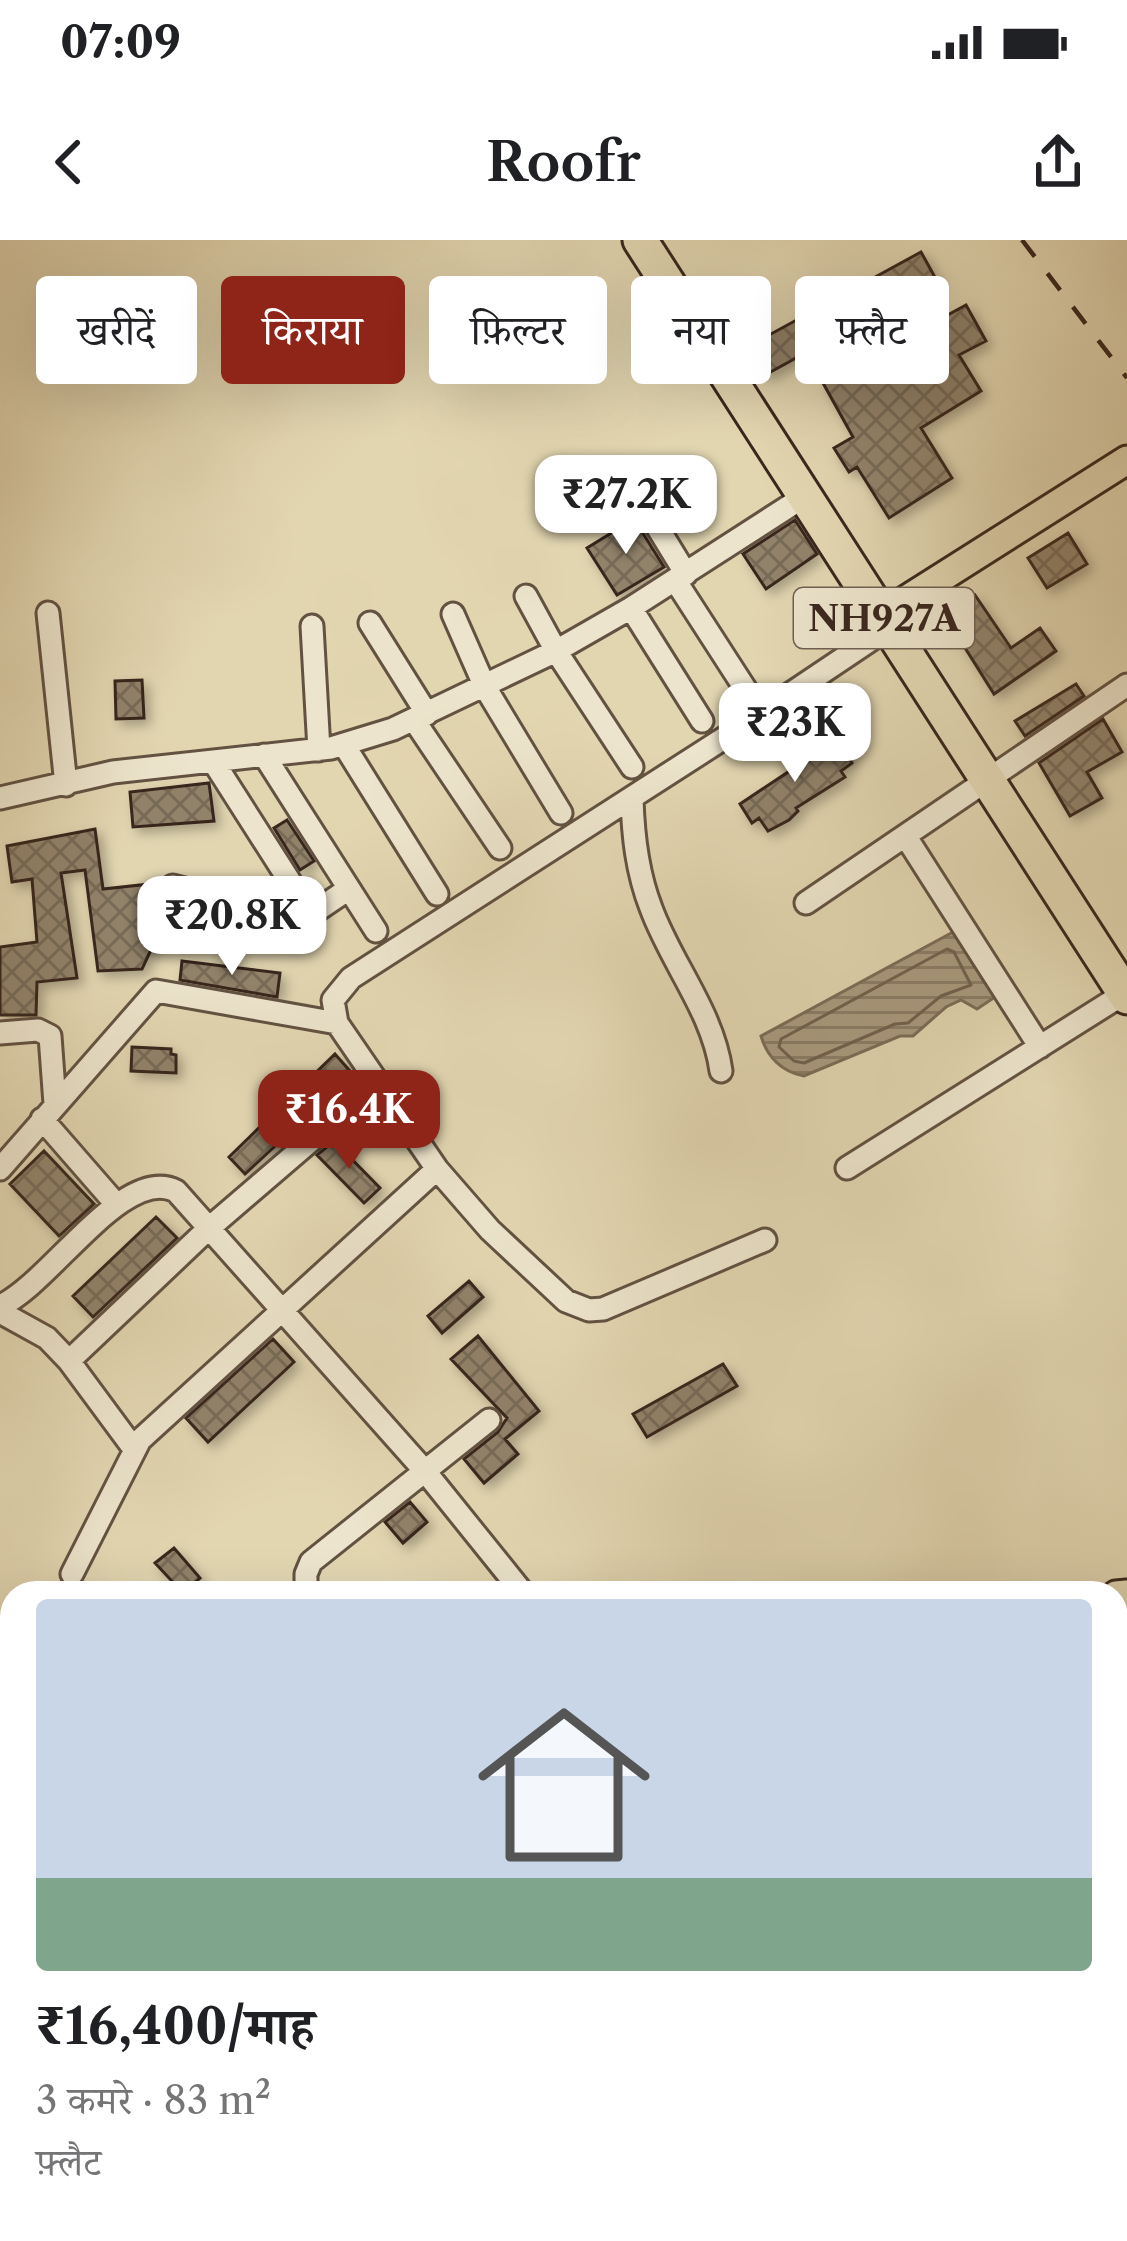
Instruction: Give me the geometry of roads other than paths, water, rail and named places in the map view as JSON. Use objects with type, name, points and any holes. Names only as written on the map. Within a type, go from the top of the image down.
[{"type":"highway","name":"NH927A","points":[[640,240],[805,496],[894,616]]},
{"type":"highway","name":"NH927A","points":[[664,240],[997,777],[1126,995]]},
{"type":"highway","name":"NH927A","points":[[997,777],[1127,956]]},
{"type":"main road","points":[[894,616],[1127,460]]},
{"type":"street","points":[[634,489],[746,690]]},
{"type":"street","points":[[0,798],[112,772],[319,750],[421,717],[556,651],[631,608],[805,496]]},
{"type":"street","points":[[526,596],[632,767]]},
{"type":"street","points":[[631,608],[702,721]]},
{"type":"street","points":[[48,613],[66,785]]},
{"type":"street","points":[[453,614],[484,687],[561,813]]},
{"type":"street","points":[[765,1240],[603,1309],[589,1310],[566,1301],[490,1230],[437,1169],[337,1023],[333,1000],[350,978],[632,798],[894,616]]},
{"type":"street","points":[[370,623],[500,848]]},
{"type":"street","points":[[312,626],[319,750]]},
{"type":"street","points":[[806,903],[1127,685]]},
{"type":"street","points":[[344,745],[437,894]]},
{"type":"street","points":[[264,754],[376,932]]},
{"type":"street","points":[[213,761],[310,914]]},
{"type":"street","points":[[632,798],[633,841],[652,911],[715,1040],[721,1071]]},
{"type":"street","points":[[906,837],[1040,1047]]},
{"type":"street","points":[[172,886],[293,917],[310,914],[346,890]]},
{"type":"street","points":[[0,1169],[156,991],[337,1023]]},
{"type":"street","points":[[848,1168],[1126,995]]},
{"type":"street","points":[[0,1033],[38,1030],[50,1036],[48,1112],[116,1204]]},
{"type":"street","points":[[69,1361],[208,1229],[378,1083]]},
{"type":"street","points":[[72,1574],[134,1449],[437,1169]]},
{"type":"street","points":[[134,1449],[47,1338],[0,1309],[30,1288],[116,1204],[142,1188],[168,1186],[424,1470],[513,1581]]},
{"type":"street","points":[[306,1581],[311,1562],[489,1420]]},
{"type":"water","points":[[955,931],[995,997],[977,1009],[961,1000],[913,1036],[900,1036],[804,1076],[782,1067],[767,1051],[761,1036]]},
{"type":"railway","points":[[1022,240],[1127,378]]}]
